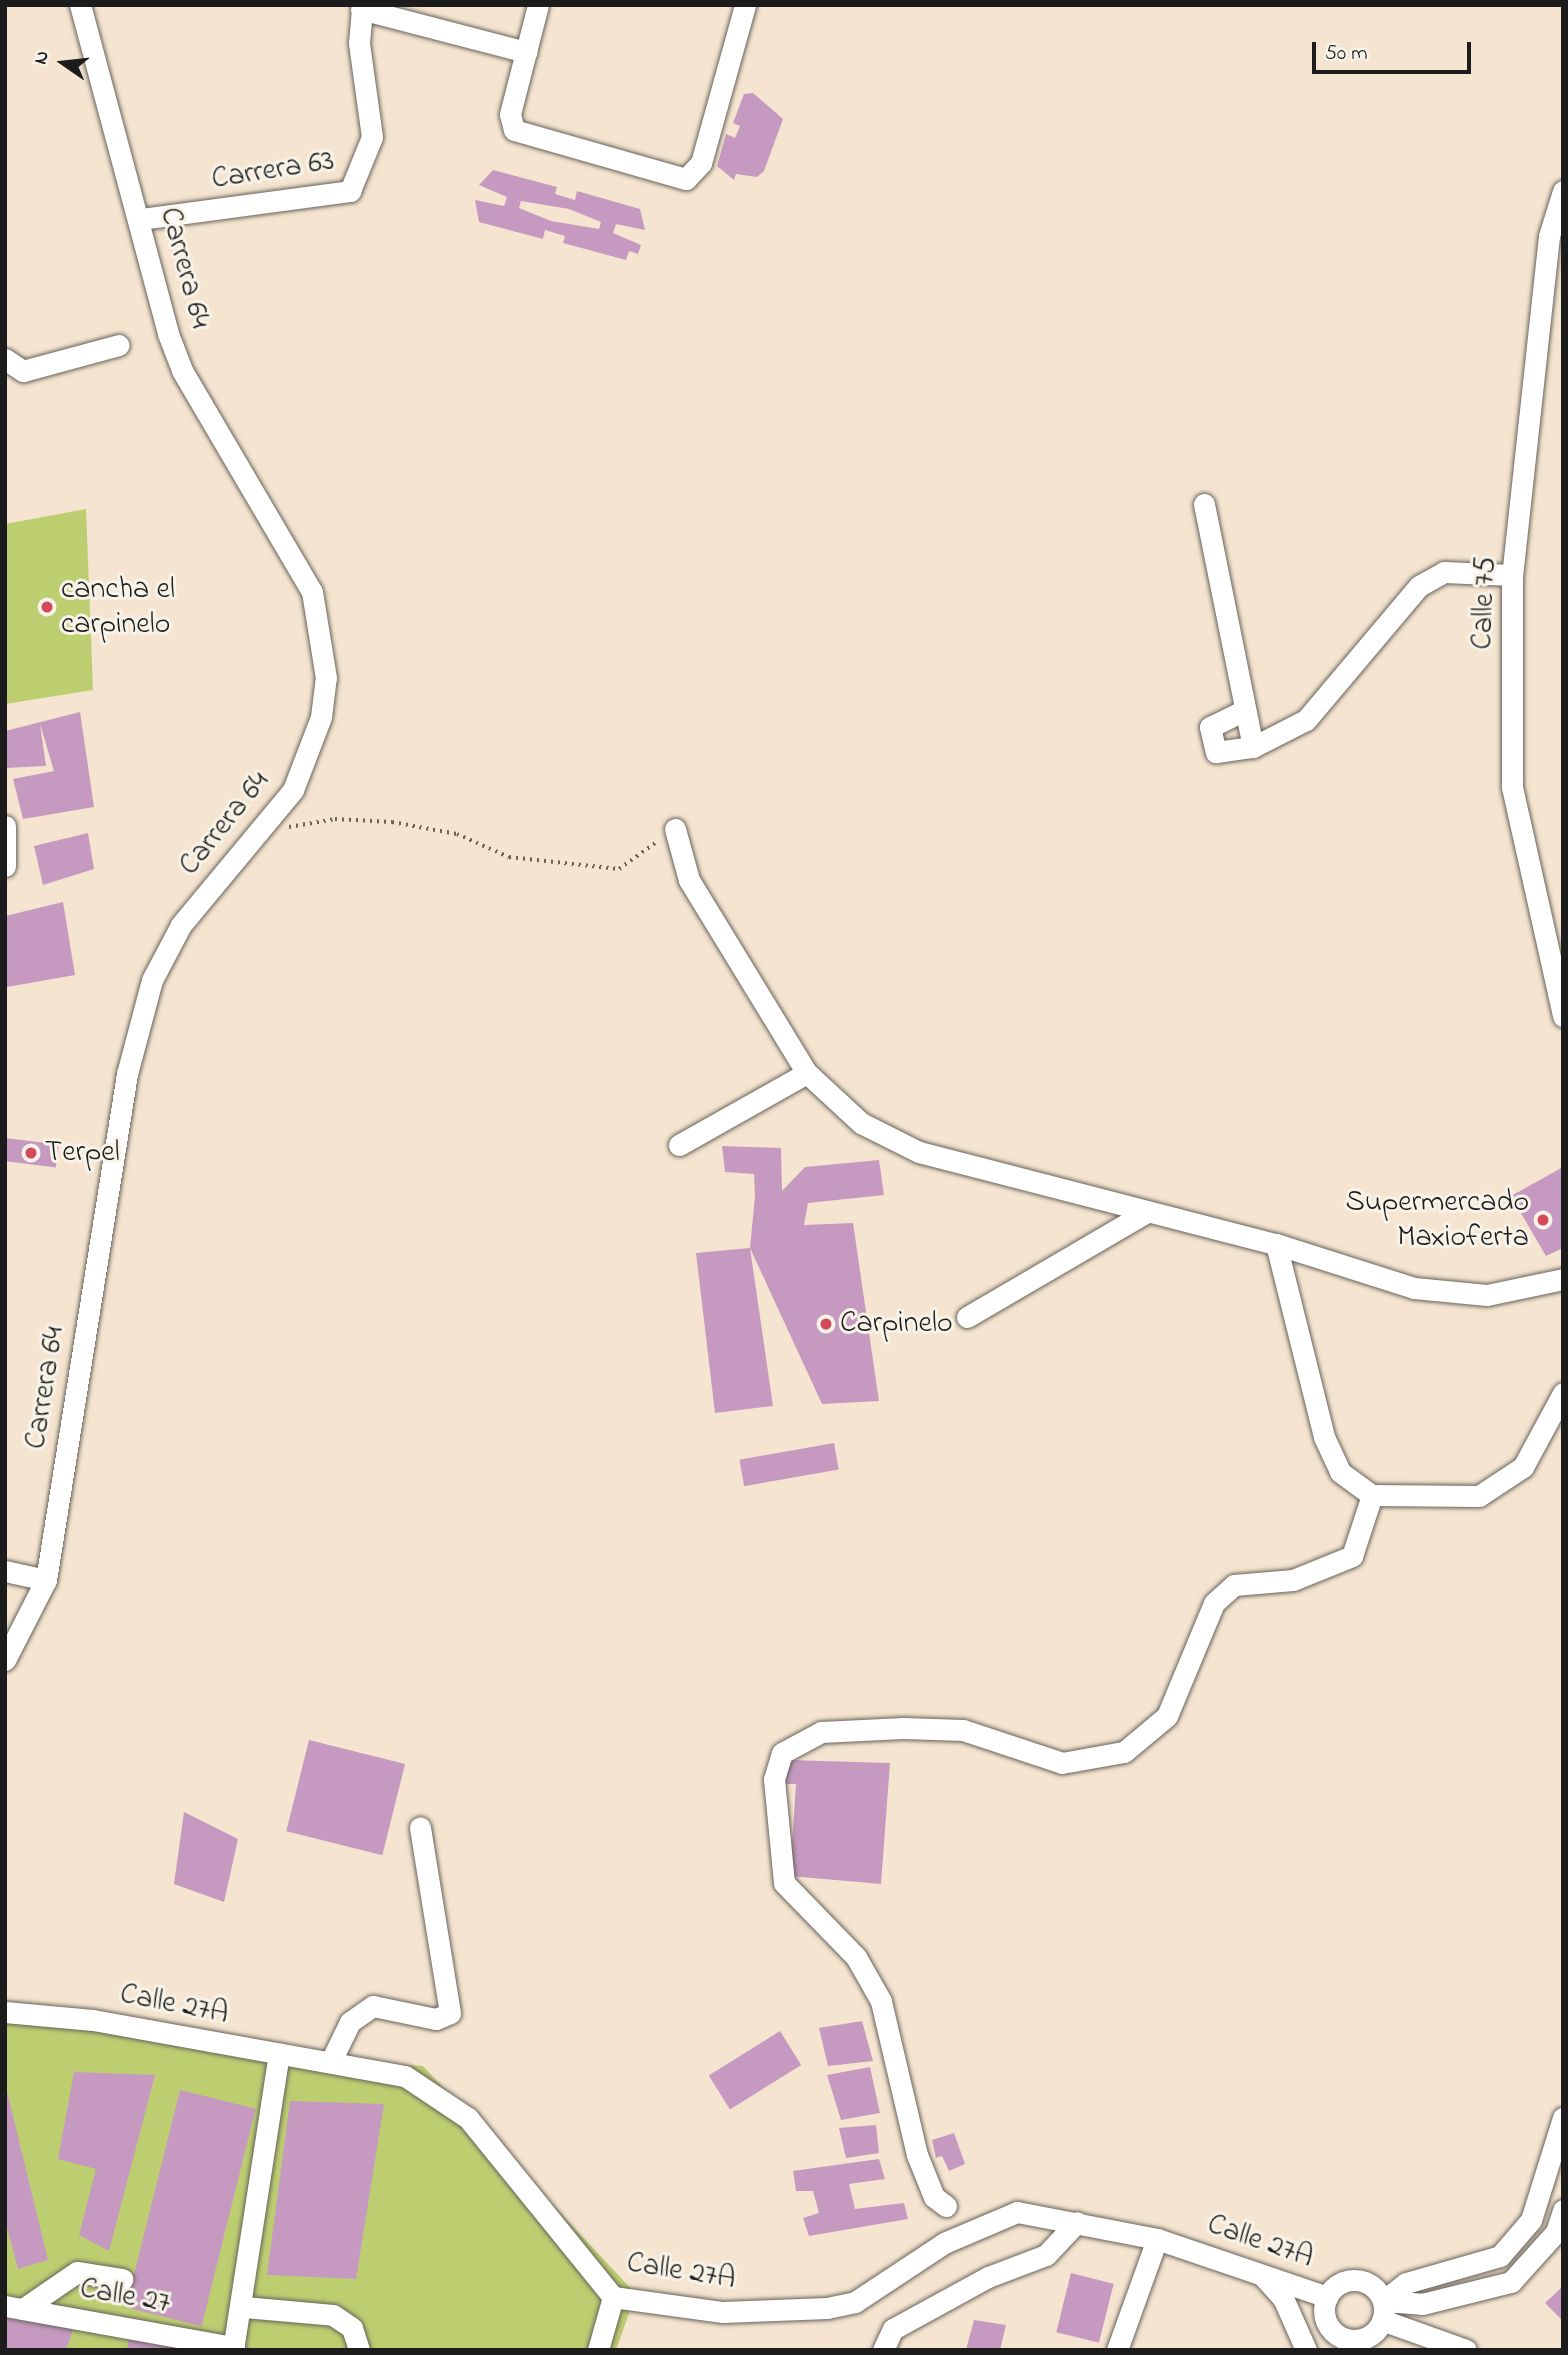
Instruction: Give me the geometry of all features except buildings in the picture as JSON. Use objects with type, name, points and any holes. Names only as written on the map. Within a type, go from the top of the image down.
[{"type":"street","name":"Carrera 64","points":[[5,1660],[46,1580],[135,1036],[152,980],[181,925],[263,831],[293,790],[321,717],[321,634],[312,592],[182,370],[157,301],[141,219],[80,5]]},
{"type":"street","points":[[538,5],[510,114],[514,130],[685,179],[701,163],[745,5]]},
{"type":"street","name":"Carrera 63","points":[[141,219],[332,198],[356,185],[372,136],[362,7]]},
{"type":"street","points":[[362,7],[526,52]]},
{"type":"street","name":"Calle 75","points":[[1563,191],[1549,236],[1512,575],[1512,788],[1563,1016]]},
{"type":"street","points":[[5,359],[23,371],[119,345]]},
{"type":"street","points":[[1204,504],[1254,747]]},
{"type":"street","points":[[1245,709],[1217,720],[1208,735],[1224,755],[1254,747],[1306,720],[1419,586],[1444,572],[1512,575]]},
{"type":"street","points":[[5,826],[5,866]]},
{"type":"street","points":[[675,829],[689,880],[807,1073],[861,1123],[919,1152],[1145,1213],[1276,1244],[1438,1293],[1511,1294],[1563,1279]]},
{"type":"street","points":[[679,1145],[807,1073]]},
{"type":"street","points":[[967,1317],[1145,1213]]},
{"type":"street","points":[[1276,1244],[1324,1437],[1340,1472],[1373,1495],[1479,1496],[1523,1467],[1563,1393]]},
{"type":"street","points":[[946,2206],[934,2197],[917,2155],[881,2001],[856,1957],[784,1883],[774,1779],[782,1753],[821,1732],[903,1728],[963,1730],[1062,1763],[1124,1752],[1167,1716],[1214,1603],[1234,1585],[1293,1580],[1352,1556],[1373,1495]]},
{"type":"street","points":[[5,1571],[46,1580]]},
{"type":"street","points":[[331,2059],[350,2022],[373,2006],[436,2020],[450,2013],[420,1827]]},
{"type":"street","name":"Calle 27A","points":[[5,2012],[93,2020],[279,2054],[331,2059],[405,2076],[460,2111],[613,2297],[723,2312],[827,2308],[855,2302],[989,2220],[1017,2212],[1157,2238],[1327,2297]]},
{"type":"street","points":[[233,2348],[244,2307],[279,2054]]},
{"type":"street","points":[[1466,2350],[1416,2332],[1382,2311],[1372,2286],[1352,2280],[1327,2297],[1325,2317],[1331,2341],[1362,2339],[1382,2311],[1406,2283],[1500,2256],[1531,2220],[1563,2118]]},
{"type":"street","points":[[1382,2311],[1511,2282],[1556,2232],[1563,2210]]},
{"type":"street","points":[[883,2350],[893,2329],[1046,2255],[1077,2222]]},
{"type":"street","points":[[1117,2350],[1157,2238]]},
{"type":"street","points":[[14,2308],[77,2272],[122,2279]]},
{"type":"street","points":[[1261,2273],[1283,2298],[1306,2350]]},
{"type":"street","points":[[598,2350],[613,2297]]},
{"type":"street","points":[[1416,2332],[1422,2304]]},
{"type":"street","points":[[244,2307],[333,2315],[352,2328],[359,2350]]},
{"type":"street","name":"Calle 27","points":[[14,2308],[233,2348]]},
{"type":"path","points":[[263,831],[335,819],[392,822],[457,834],[509,857],[619,869],[675,829]]},
{"type":"green space","name":"cancha el carpinelo","points":[[86,509],[93,690],[5,704],[5,524]]},
{"type":"green space","points":[[5,2019],[63,2020],[240,2056],[423,2066],[636,2294],[616,2350],[5,2350]]},
{"type":"place","name":"cancha el carpinelo","points":[[47,607]]},
{"type":"place","name":"Terpel","points":[[31,1153]]},
{"type":"place","name":"Supermercado Maxioferta","points":[[1543,1220]]},
{"type":"place","name":"Carpinelo","points":[[826,1324]]}]
